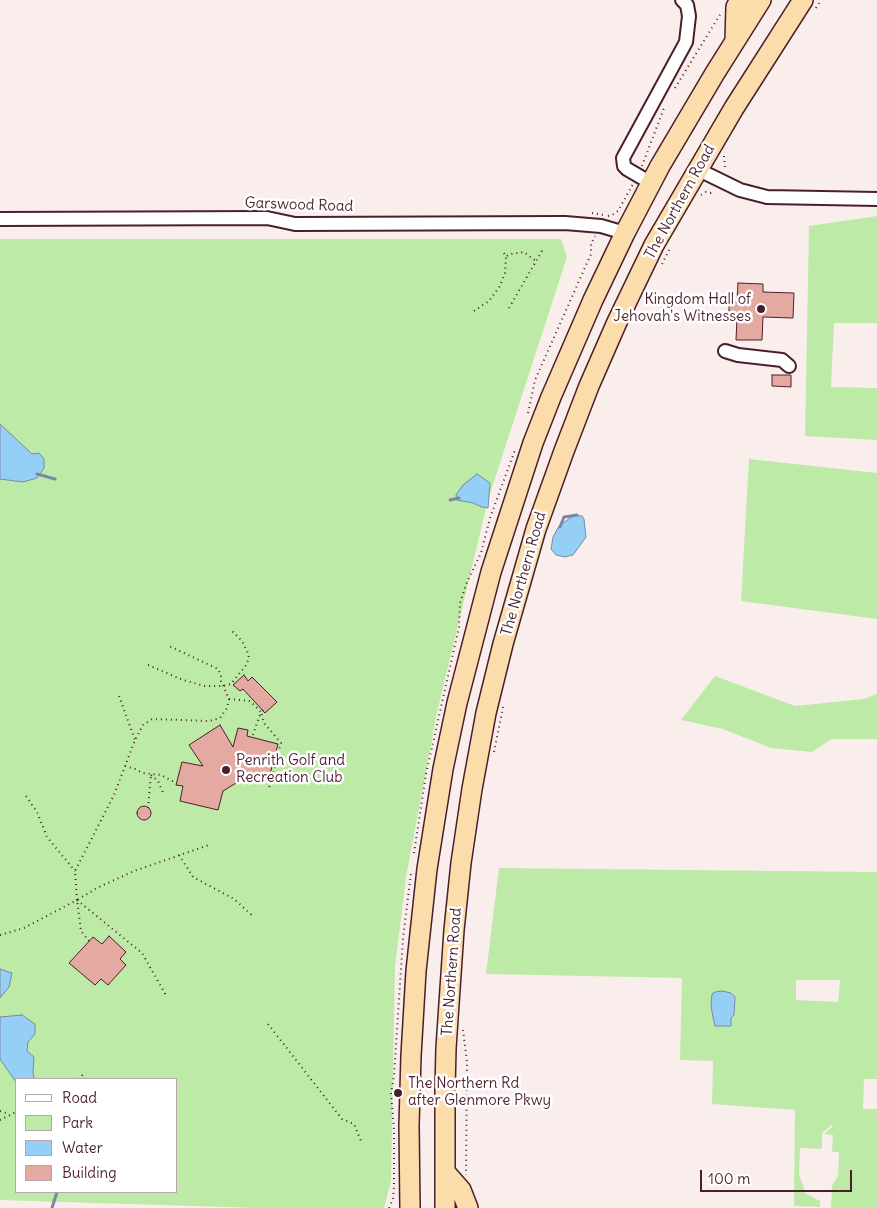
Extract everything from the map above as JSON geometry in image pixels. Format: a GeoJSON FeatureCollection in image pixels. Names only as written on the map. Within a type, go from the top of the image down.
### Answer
{"type":"FeatureCollection","features":[{"type":"Feature","properties":{"kind":"highway"},"geometry":{"type":"LineString","coordinates":[[735,41],[736,7],[740,0]]}},
{"type":"Feature","properties":{"kind":"highway","name":"The Northern Road"},"geometry":{"type":"LineString","coordinates":[[410,1208],[409,1125],[411,1056],[416,971],[427,869],[443,769],[457,703],[491,572],[533,444],[589,308],[651,183],[692,110],[761,0]]}},
{"type":"Feature","properties":{"kind":"highway","name":"The Northern Road"},"geometry":{"type":"LineString","coordinates":[[445,1208],[445,1072],[455,921],[472,789],[486,713],[503,644],[536,530],[589,386],[654,245],[734,108],[807,7]]}},
{"type":"Feature","properties":{"kind":"highway"},"geometry":{"type":"LineString","coordinates":[[446,1173],[461,1190],[468,1208]]}},
{"type":"Feature","properties":{"kind":"street"},"geometry":{"type":"LineString","coordinates":[[651,183],[627,170],[624,166],[624,158],[684,46],[689,23],[688,9],[685,1]]}},
{"type":"Feature","properties":{"kind":"street"},"geometry":{"type":"LineString","coordinates":[[697,169],[740,190],[767,197],[877,199]]}},
{"type":"Feature","properties":{"kind":"street","name":"Garswood Road"},"geometry":{"type":"LineString","coordinates":[[0,219],[267,218],[295,224],[566,224],[601,226],[625,233]]}},
{"type":"Feature","properties":{"kind":"street"},"geometry":{"type":"LineString","coordinates":[[726,351],[738,356],[782,360],[789,366]]}},
{"type":"Feature","properties":{"kind":"path"},"geometry":{"type":"LineString","coordinates":[[807,7],[821,0]]}},
{"type":"Feature","properties":{"kind":"path"},"geometry":{"type":"LineString","coordinates":[[725,152],[723,158],[726,168]]}},
{"type":"Feature","properties":{"kind":"path"},"geometry":{"type":"LineString","coordinates":[[698,198],[703,193],[711,193]]}},
{"type":"Feature","properties":{"kind":"path"},"geometry":{"type":"LineString","coordinates":[[661,267],[673,243]]}},
{"type":"Feature","properties":{"kind":"path"},"geometry":{"type":"LineString","coordinates":[[509,308],[543,249]]}},
{"type":"Feature","properties":{"kind":"path"},"geometry":{"type":"LineString","coordinates":[[474,311],[488,301],[500,286],[505,274],[506,257],[503,251]]}},
{"type":"Feature","properties":{"kind":"path"},"geometry":{"type":"LineString","coordinates":[[506,257],[510,254],[524,252],[536,261]]}},
{"type":"Feature","properties":{"kind":"path"},"geometry":{"type":"LineString","coordinates":[[148,665],[183,680],[205,686],[231,684],[247,664],[249,655],[242,641],[230,629]]}},
{"type":"Feature","properties":{"kind":"path"},"geometry":{"type":"LineString","coordinates":[[88,941],[81,931],[75,870],[114,795],[143,725],[152,719],[209,721],[220,718],[227,708],[229,699],[221,681],[218,668],[169,646]]}},
{"type":"Feature","properties":{"kind":"path"},"geometry":{"type":"LineString","coordinates":[[119,696],[136,740]]}},
{"type":"Feature","properties":{"kind":"path"},"geometry":{"type":"LineString","coordinates":[[494,754],[506,698]]}},
{"type":"Feature","properties":{"kind":"path"},"geometry":{"type":"LineString","coordinates":[[229,699],[250,701],[262,711],[264,723],[281,743],[269,788]]}},
{"type":"Feature","properties":{"kind":"path"},"geometry":{"type":"LineString","coordinates":[[252,738],[262,711]]}},
{"type":"Feature","properties":{"kind":"path"},"geometry":{"type":"LineString","coordinates":[[125,766],[151,775],[161,775],[176,783]]}},
{"type":"Feature","properties":{"kind":"path"},"geometry":{"type":"LineString","coordinates":[[151,775],[158,781],[164,795]]}},
{"type":"Feature","properties":{"kind":"path"},"geometry":{"type":"LineString","coordinates":[[148,808],[151,775]]}},
{"type":"Feature","properties":{"kind":"path"},"geometry":{"type":"LineString","coordinates":[[26,796],[37,812],[47,837],[75,870]]}},
{"type":"Feature","properties":{"kind":"path"},"geometry":{"type":"LineString","coordinates":[[0,935],[24,928],[134,870],[209,845]]}},
{"type":"Feature","properties":{"kind":"path"},"geometry":{"type":"LineString","coordinates":[[178,855],[193,877],[234,898],[254,917]]}},
{"type":"Feature","properties":{"kind":"path"},"geometry":{"type":"LineString","coordinates":[[77,900],[142,953],[167,997]]}},
{"type":"Feature","properties":{"kind":"path"},"geometry":{"type":"LineString","coordinates":[[268,1024],[342,1118],[354,1124],[361,1141]]}},
{"type":"Feature","properties":{"kind":"path"},"geometry":{"type":"LineString","coordinates":[[463,1029],[467,1062],[467,1180]]}},
{"type":"Feature","properties":{"kind":"path"},"geometry":{"type":"LineString","coordinates":[[79,1078],[86,1073]]}},
{"type":"Feature","properties":{"kind":"path"},"geometry":{"type":"LineString","coordinates":[[0,1112],[9,1114]]}},
{"type":"Feature","properties":{"kind":"path"},"geometry":{"type":"LineString","coordinates":[[0,1120],[15,1112]]}},
{"type":"Feature","properties":{"kind":"green space"},"geometry":{"type":"Polygon","coordinates":[[[877,216],[877,323],[834,323],[831,387],[877,388],[877,440],[805,436],[809,226],[877,216]]]}},
{"type":"Feature","properties":{"kind":"green space"},"geometry":{"type":"Polygon","coordinates":[[[0,239],[561,239],[567,257],[488,500],[437,713],[406,877],[395,967],[391,1181],[384,1208],[257,1208],[0,1200],[0,239]]]}},
{"type":"Feature","properties":{"kind":"green space"},"geometry":{"type":"Polygon","coordinates":[[[749,459],[877,473],[877,619],[741,601],[749,459]]]}},
{"type":"Feature","properties":{"kind":"green space"},"geometry":{"type":"Polygon","coordinates":[[[715,676],[795,706],[864,699],[877,694],[877,739],[832,739],[812,752],[771,748],[723,729],[681,720],[715,676]]]}},
{"type":"Feature","properties":{"kind":"green space"},"geometry":{"type":"Polygon","coordinates":[[[499,868],[877,872],[877,1079],[864,1079],[863,1109],[877,1109],[877,1208],[831,1208],[832,1186],[838,1176],[839,1152],[832,1152],[833,1135],[824,1134],[832,1125],[822,1133],[822,1149],[800,1148],[799,1175],[805,1193],[820,1201],[820,1207],[794,1206],[795,1110],[712,1104],[713,1061],[680,1060],[682,978],[486,974],[499,868]],[[796,980],[796,1000],[838,1002],[840,980],[796,980]]]}},
{"type":"Feature","properties":{"kind":"water"},"geometry":{"type":"Polygon","coordinates":[[[0,424],[32,454],[39,453],[44,459],[44,468],[37,478],[23,482],[0,479],[0,424]]]}},
{"type":"Feature","properties":{"kind":"water"},"geometry":{"type":"Polygon","coordinates":[[[477,474],[490,483],[488,508],[457,500],[456,495],[463,485],[477,474]]]}},
{"type":"Feature","properties":{"kind":"water"},"geometry":{"type":"Polygon","coordinates":[[[574,515],[582,516],[584,519],[586,537],[573,555],[565,557],[556,555],[551,549],[553,537],[559,526],[574,515]]]}},
{"type":"Feature","properties":{"kind":"water"},"geometry":{"type":"Polygon","coordinates":[[[0,969],[12,973],[9,987],[0,998],[0,969]]]}},
{"type":"Feature","properties":{"kind":"water"},"geometry":{"type":"Polygon","coordinates":[[[722,991],[731,993],[735,997],[731,1026],[715,1026],[711,1006],[712,994],[722,991]]]}},
{"type":"Feature","properties":{"kind":"water"},"geometry":{"type":"Polygon","coordinates":[[[22,1015],[35,1024],[35,1034],[28,1042],[27,1051],[34,1057],[34,1078],[15,1078],[15,1081],[0,1059],[0,1017],[22,1015]]]}},
{"type":"Feature","properties":{"kind":"building","name":"Kingdom Hall of Jehovah's Witnesses"},"geometry":{"type":"Polygon","coordinates":[[[738,283],[763,284],[763,292],[794,293],[793,318],[763,317],[762,340],[736,340],[737,317],[729,317],[729,302],[737,302],[738,283]]]}},
{"type":"Feature","properties":{"kind":"building"},"geometry":{"type":"Polygon","coordinates":[[[772,375],[791,375],[791,387],[772,386],[772,375]]]}},
{"type":"Feature","properties":{"kind":"building"},"geometry":{"type":"Polygon","coordinates":[[[244,675],[248,681],[252,677],[277,702],[265,713],[243,689],[240,691],[233,685],[244,675]]]}},
{"type":"Feature","properties":{"kind":"building","name":"Penrith Golf and Recreation Club"},"geometry":{"type":"Polygon","coordinates":[[[220,725],[233,747],[238,728],[248,730],[247,736],[278,744],[268,782],[246,777],[223,791],[218,810],[180,801],[183,786],[176,785],[182,762],[203,766],[189,745],[220,725]]]}},
{"type":"Feature","properties":{"kind":"building"},"geometry":{"type":"Polygon","coordinates":[[[144,806],[149,808],[151,813],[149,818],[144,820],[139,818],[137,813],[139,808],[144,806]]]}},
{"type":"Feature","properties":{"kind":"building"},"geometry":{"type":"Polygon","coordinates":[[[109,936],[126,952],[120,959],[126,965],[108,985],[101,979],[95,985],[69,963],[93,937],[102,944],[109,936]]]}},
{"type":"Feature","properties":{"kind":"waterway"},"geometry":{"type":"LineString","coordinates":[[37,474],[55,479]]}},
{"type":"Feature","properties":{"kind":"waterway"},"geometry":{"type":"LineString","coordinates":[[450,500],[459,498]]}},
{"type":"Feature","properties":{"kind":"waterway"},"geometry":{"type":"LineString","coordinates":[[560,527],[564,517],[577,515]]}},
{"type":"Feature","properties":{"kind":"waterway"},"geometry":{"type":"LineString","coordinates":[[52,1208],[57,1193]]}},
{"type":"Feature","properties":{"kind":"place","name":"Kingdom Hall of Jehovah's Witnesses"},"geometry":{"type":"Point","coordinates":[761,309]}},
{"type":"Feature","properties":{"kind":"place","name":"Penrith Golf and Recreation Club"},"geometry":{"type":"Point","coordinates":[226,770]}},
{"type":"Feature","properties":{"kind":"place","name":"The Northern Rd after Glenmore Pkwy"},"geometry":{"type":"Point","coordinates":[398,1093]}}]}
